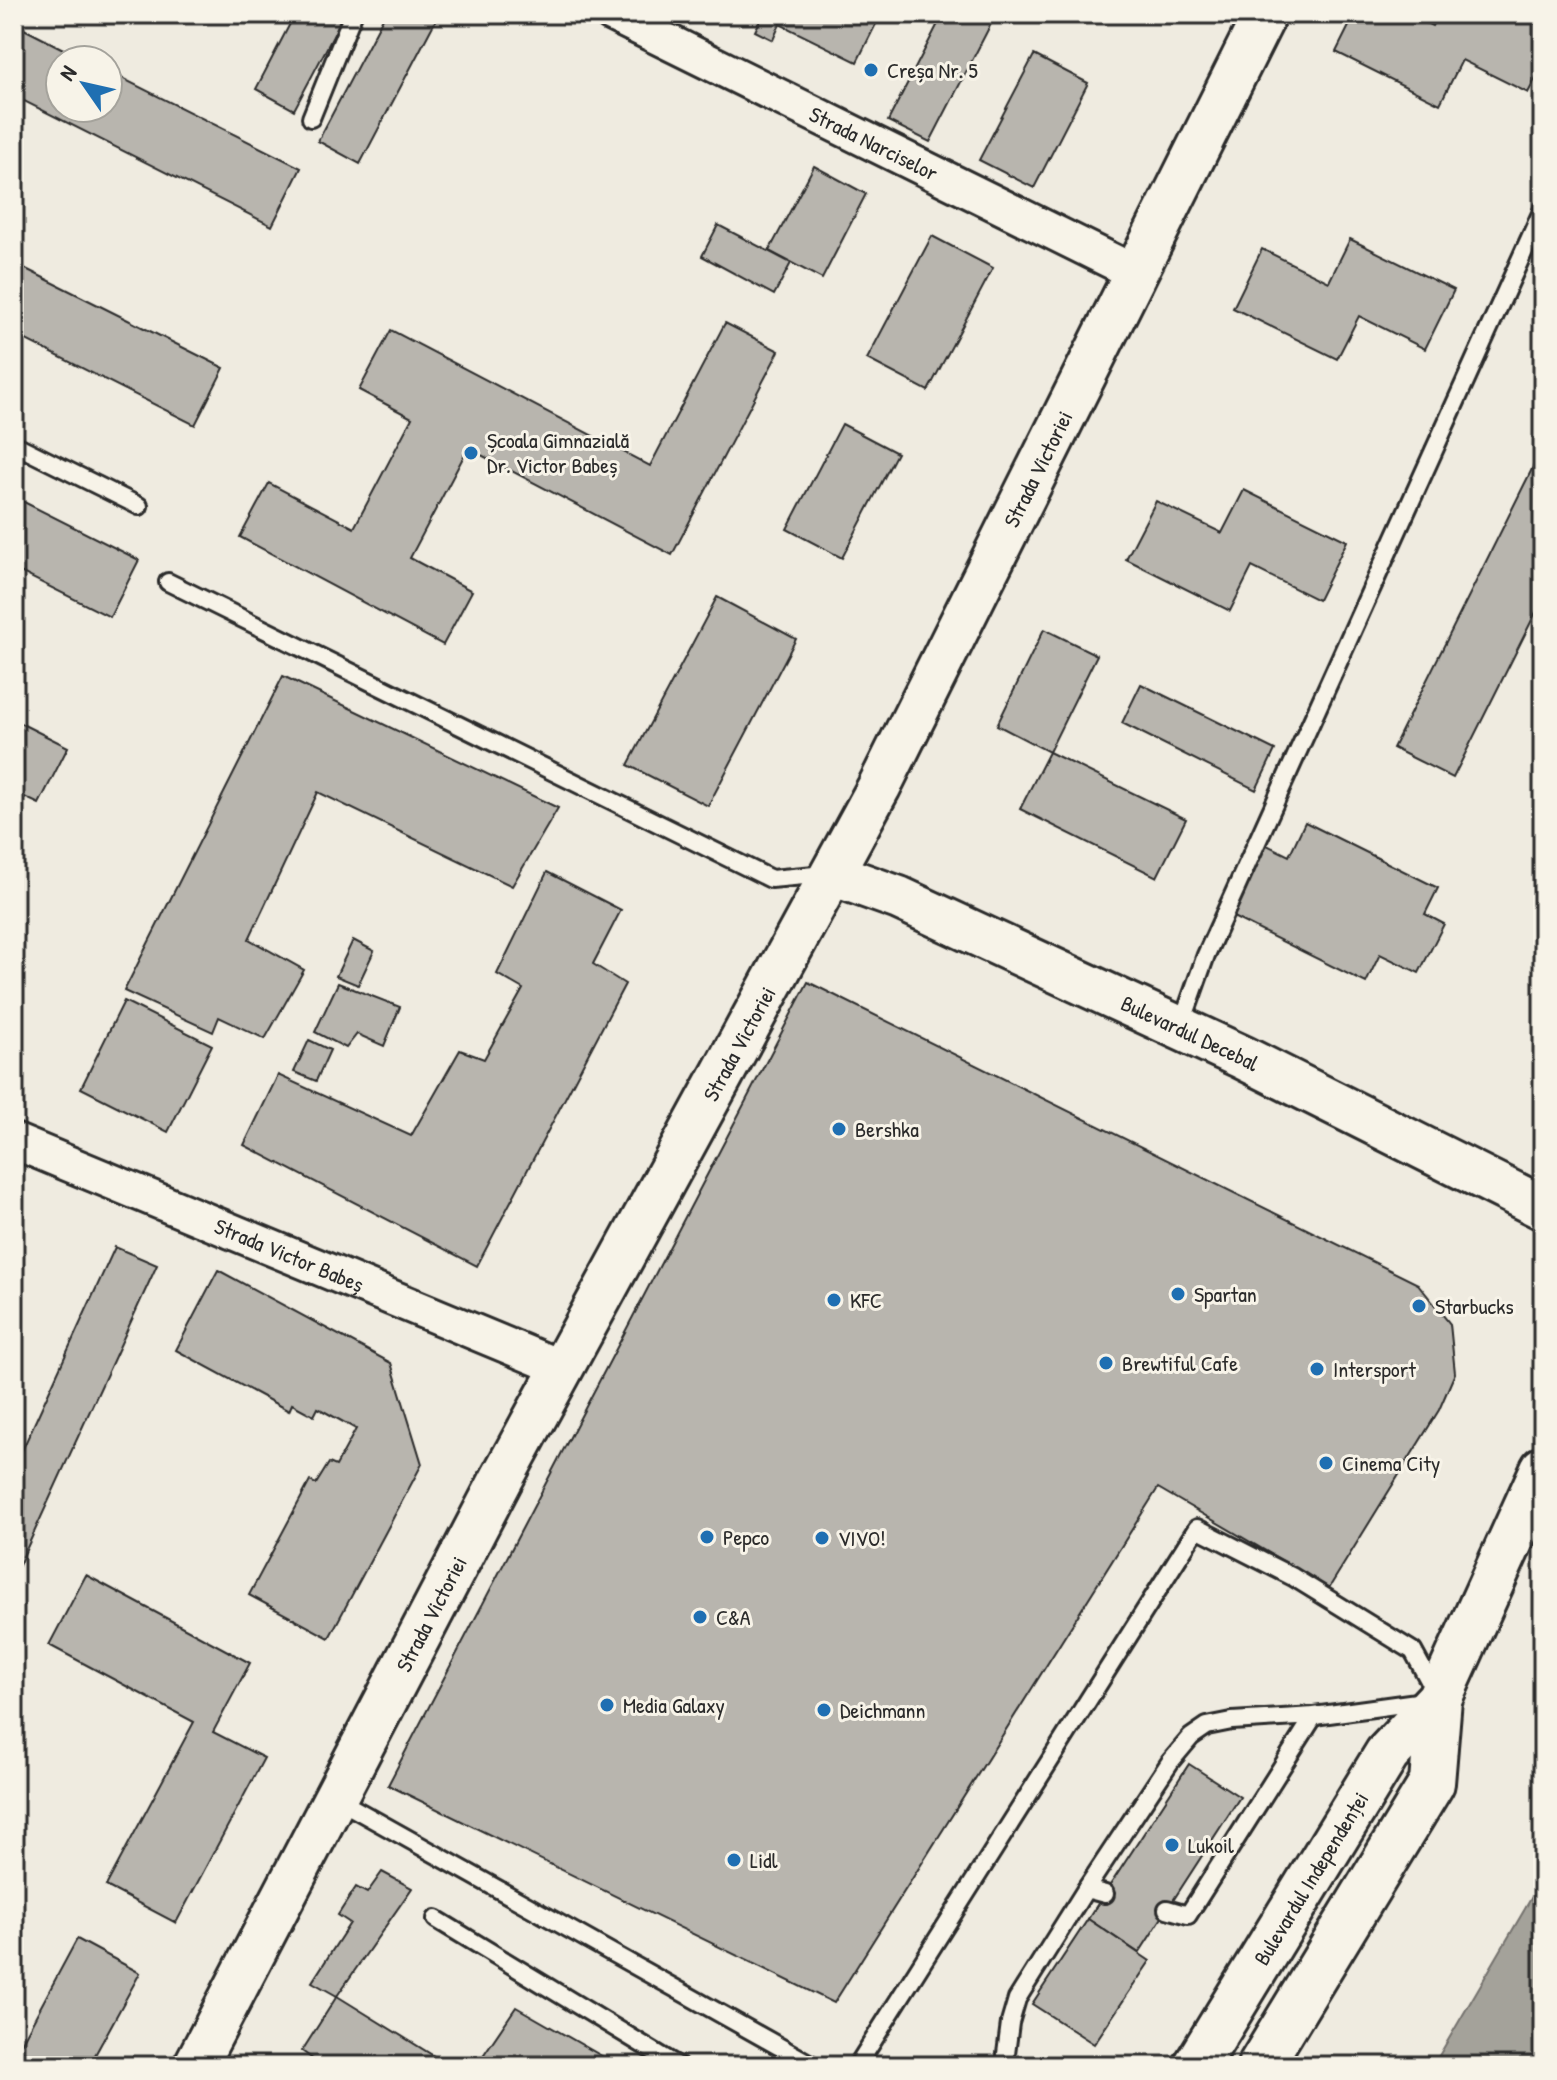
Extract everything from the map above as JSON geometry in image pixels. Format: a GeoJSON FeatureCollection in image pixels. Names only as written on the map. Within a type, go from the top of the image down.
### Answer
{"type":"FeatureCollection","features":[{"type":"Feature","properties":{"kind":"main road","name":"Bulevardul Independenței"},"geometry":{"type":"LineString","coordinates":[[1196,2066],[1387,1754],[1439,1699],[1543,1469]]}},
{"type":"Feature","properties":{"kind":"main road","name":"Bulevardul Independenței"},"geometry":{"type":"LineString","coordinates":[[1260,2066],[1432,1783],[1439,1699]]}},
{"type":"Feature","properties":{"kind":"street","name":"Strada Narciselor"},"geometry":{"type":"LineString","coordinates":[[612,14],[1136,273]]}},
{"type":"Feature","properties":{"kind":"street","name":"Strada Victoriei"},"geometry":{"type":"LineString","coordinates":[[195,2066],[501,1480],[879,787],[1265,14]]}},
{"type":"Feature","properties":{"kind":"street","name":"Bulevardul Decebal"},"geometry":{"type":"LineString","coordinates":[[832,874],[899,898],[1180,1029],[1543,1208]]}},
{"type":"Feature","properties":{"kind":"street","name":"Strada Victor Babeș"},"geometry":{"type":"LineString","coordinates":[[14,1141],[564,1369]]}},
{"type":"Feature","properties":{"kind":"lane"},"geometry":{"type":"LineString","coordinates":[[311,118],[353,14]]}},
{"type":"Feature","properties":{"kind":"lane"},"geometry":{"type":"LineString","coordinates":[[1180,1029],[1206,955],[1543,209]]}},
{"type":"Feature","properties":{"kind":"lane"},"geometry":{"type":"LineString","coordinates":[[14,444],[139,506]]}},
{"type":"Feature","properties":{"kind":"lane"},"geometry":{"type":"LineString","coordinates":[[168,582],[771,879],[832,874]]}},
{"type":"Feature","properties":{"kind":"lane"},"geometry":{"type":"LineString","coordinates":[[857,2066],[1197,1528],[1293,1577],[1413,1651],[1439,1699],[1314,1716],[1232,1721],[1207,1726],[1191,1737],[1170,1762],[1017,1999],[1010,2023],[1006,2054],[1008,2066]]}},
{"type":"Feature","properties":{"kind":"lane"},"geometry":{"type":"LineString","coordinates":[[1167,1909],[1188,1915],[1314,1716]]}},
{"type":"Feature","properties":{"kind":"lane"},"geometry":{"type":"LineString","coordinates":[[333,1798],[814,2066]]}},
{"type":"Feature","properties":{"kind":"lane"},"geometry":{"type":"LineString","coordinates":[[1086,1889],[1105,1894]]}},
{"type":"Feature","properties":{"kind":"lane"},"geometry":{"type":"LineString","coordinates":[[436,1919],[678,2066]]}},
{"type":"Feature","properties":{"kind":"shaded area"},"geometry":{"type":"Polygon","coordinates":[[[1543,1878],[1543,2066],[1433,2066],[1543,1878]]]}},
{"type":"Feature","properties":{"kind":"building"},"geometry":{"type":"Polygon","coordinates":[[[295,14],[327,14],[341,21],[294,110],[256,89],[295,14]]]}},
{"type":"Feature","properties":{"kind":"building"},"geometry":{"type":"Polygon","coordinates":[[[385,14],[439,14],[360,164],[318,141],[385,14]]]}},
{"type":"Feature","properties":{"kind":"building"},"geometry":{"type":"Polygon","coordinates":[[[760,14],[881,14],[857,62],[780,24],[773,40],[755,31],[763,15],[760,14]]]}},
{"type":"Feature","properties":{"kind":"building"},"geometry":{"type":"Polygon","coordinates":[[[943,14],[986,14],[994,18],[930,142],[888,121],[943,14]]]}},
{"type":"Feature","properties":{"kind":"building"},"geometry":{"type":"Polygon","coordinates":[[[1355,14],[1407,14],[1432,26],[1438,14],[1516,14],[1543,27],[1543,64],[1528,93],[1462,60],[1440,104],[1336,52],[1355,14]]]}},
{"type":"Feature","properties":{"kind":"building"},"geometry":{"type":"Polygon","coordinates":[[[14,24],[53,44],[44,44],[44,111],[14,96],[14,24]]]}},
{"type":"Feature","properties":{"kind":"building"},"geometry":{"type":"Polygon","coordinates":[[[1034,55],[1088,83],[1034,188],[979,160],[1034,55]]]}},
{"type":"Feature","properties":{"kind":"building"},"geometry":{"type":"Polygon","coordinates":[[[124,79],[301,168],[272,226],[70,124],[124,124],[124,79]]]}},
{"type":"Feature","properties":{"kind":"building"},"geometry":{"type":"Polygon","coordinates":[[[814,166],[866,194],[822,279],[769,251],[814,166]]]}},
{"type":"Feature","properties":{"kind":"building"},"geometry":{"type":"Polygon","coordinates":[[[718,225],[791,263],[774,295],[702,256],[718,225]]]}},
{"type":"Feature","properties":{"kind":"building"},"geometry":{"type":"Polygon","coordinates":[[[932,236],[993,268],[928,391],[867,359],[932,236]]]}},
{"type":"Feature","properties":{"kind":"building"},"geometry":{"type":"Polygon","coordinates":[[[1350,239],[1454,290],[1425,349],[1359,316],[1337,359],[1233,308],[1262,249],[1329,282],[1350,239]]]}},
{"type":"Feature","properties":{"kind":"building"},"geometry":{"type":"Polygon","coordinates":[[[14,263],[224,368],[195,425],[14,334],[14,263]]]}},
{"type":"Feature","properties":{"kind":"building"},"geometry":{"type":"Polygon","coordinates":[[[725,323],[779,351],[672,555],[468,448],[410,558],[472,591],[443,645],[240,537],[269,483],[354,528],[412,418],[359,390],[391,330],[650,466],[725,323]]]}},
{"type":"Feature","properties":{"kind":"building"},"geometry":{"type":"Polygon","coordinates":[[[842,424],[897,453],[842,558],[787,529],[842,424]]]}},
{"type":"Feature","properties":{"kind":"building"},"geometry":{"type":"Polygon","coordinates":[[[1543,447],[1543,598],[1453,778],[1393,748],[1543,447]]]}},
{"type":"Feature","properties":{"kind":"building"},"geometry":{"type":"Polygon","coordinates":[[[1244,490],[1347,541],[1318,600],[1252,567],[1230,611],[1126,559],[1156,501],[1222,533],[1244,490]]]}},
{"type":"Feature","properties":{"kind":"building"},"geometry":{"type":"Polygon","coordinates":[[[14,497],[139,560],[110,617],[14,569],[14,497]]]}},
{"type":"Feature","properties":{"kind":"building"},"geometry":{"type":"Polygon","coordinates":[[[717,597],[796,639],[708,806],[628,765],[717,597]]]}},
{"type":"Feature","properties":{"kind":"building"},"geometry":{"type":"Polygon","coordinates":[[[1044,629],[1097,655],[1049,752],[997,725],[1044,629]]]}},
{"type":"Feature","properties":{"kind":"building"},"geometry":{"type":"Polygon","coordinates":[[[283,676],[558,808],[512,886],[318,792],[249,939],[304,970],[265,1039],[219,1017],[213,1032],[124,991],[283,676]]]}},
{"type":"Feature","properties":{"kind":"building"},"geometry":{"type":"Polygon","coordinates":[[[1141,684],[1275,750],[1256,790],[1122,723],[1141,684]]]}},
{"type":"Feature","properties":{"kind":"building"},"geometry":{"type":"Polygon","coordinates":[[[14,720],[68,747],[39,804],[14,792],[14,720]]]}},
{"type":"Feature","properties":{"kind":"building"},"geometry":{"type":"Polygon","coordinates":[[[1049,752],[1186,819],[1157,877],[1020,809],[1049,752]]]}},
{"type":"Feature","properties":{"kind":"building"},"geometry":{"type":"Polygon","coordinates":[[[1305,822],[1438,888],[1425,914],[1444,924],[1419,973],[1380,954],[1366,983],[1227,914],[1263,843],[1289,856],[1305,822]]]}},
{"type":"Feature","properties":{"kind":"building"},"geometry":{"type":"Polygon","coordinates":[[[547,872],[621,910],[593,964],[625,984],[477,1266],[244,1145],[278,1075],[411,1136],[460,1050],[484,1059],[523,989],[497,974],[547,872]]]}},
{"type":"Feature","properties":{"kind":"building"},"geometry":{"type":"Polygon","coordinates":[[[353,940],[374,951],[358,985],[336,976],[353,940]]]}},
{"type":"Feature","properties":{"kind":"building","name":"VIVO!"},"geometry":{"type":"Polygon","coordinates":[[[808,982],[1418,1284],[1450,1324],[1455,1373],[1439,1410],[1329,1588],[1158,1488],[834,2003],[388,1785],[808,982]]]}},
{"type":"Feature","properties":{"kind":"building"},"geometry":{"type":"Polygon","coordinates":[[[338,983],[400,1007],[384,1046],[357,1034],[346,1048],[315,1032],[338,983]]]}},
{"type":"Feature","properties":{"kind":"building"},"geometry":{"type":"Polygon","coordinates":[[[124,1001],[212,1045],[168,1132],[81,1088],[124,1001]]]}},
{"type":"Feature","properties":{"kind":"building"},"geometry":{"type":"Polygon","coordinates":[[[309,1040],[330,1050],[316,1081],[294,1072],[309,1040]]]}},
{"type":"Feature","properties":{"kind":"building"},"geometry":{"type":"Polygon","coordinates":[[[115,1247],[157,1265],[14,1576],[14,1468],[115,1247]]]}},
{"type":"Feature","properties":{"kind":"building"},"geometry":{"type":"Polygon","coordinates":[[[218,1270],[391,1363],[422,1464],[329,1638],[249,1595],[310,1481],[316,1484],[329,1463],[336,1466],[356,1429],[318,1408],[314,1416],[292,1404],[289,1411],[176,1350],[218,1270]]]}},
{"type":"Feature","properties":{"kind":"building"},"geometry":{"type":"Polygon","coordinates":[[[86,1575],[250,1663],[213,1732],[264,1758],[176,1923],[106,1886],[194,1722],[49,1645],[86,1575]]]}},
{"type":"Feature","properties":{"kind":"building","name":"Lukoil"},"geometry":{"type":"Polygon","coordinates":[[[1189,1764],[1240,1797],[1139,1953],[1088,1919],[1189,1764]]]}},
{"type":"Feature","properties":{"kind":"building"},"geometry":{"type":"Polygon","coordinates":[[[382,1872],[412,1888],[337,1996],[312,1982],[350,1923],[338,1915],[356,1887],[367,1893],[382,1872]]]}},
{"type":"Feature","properties":{"kind":"building"},"geometry":{"type":"Polygon","coordinates":[[[1088,1919],[1150,1961],[1094,2044],[1032,2004],[1088,1919]]]}},
{"type":"Feature","properties":{"kind":"building"},"geometry":{"type":"Polygon","coordinates":[[[77,1939],[140,1973],[89,2066],[50,2066],[18,2049],[77,1939]]]}},
{"type":"Feature","properties":{"kind":"building"},"geometry":{"type":"Polygon","coordinates":[[[337,1996],[450,2066],[322,2066],[302,2051],[337,1996]]]}},
{"type":"Feature","properties":{"kind":"building"},"geometry":{"type":"Polygon","coordinates":[[[516,2007],[619,2066],[476,2066],[516,2007]]]}},
{"type":"Feature","properties":{"kind":"place","name":"Creșa Nr. 5"},"geometry":{"type":"Point","coordinates":[871,70]}},
{"type":"Feature","properties":{"kind":"place","name":"Școala Gimnazială Dr. Victor Babeș"},"geometry":{"type":"Point","coordinates":[471,453]}},
{"type":"Feature","properties":{"kind":"place","name":"Bershka"},"geometry":{"type":"Point","coordinates":[839,1129]}},
{"type":"Feature","properties":{"kind":"place","name":"Spartan"},"geometry":{"type":"Point","coordinates":[1178,1294]}},
{"type":"Feature","properties":{"kind":"place","name":"KFC"},"geometry":{"type":"Point","coordinates":[834,1300]}},
{"type":"Feature","properties":{"kind":"place","name":"Starbucks"},"geometry":{"type":"Point","coordinates":[1419,1306]}},
{"type":"Feature","properties":{"kind":"place","name":"Brewtiful Cafe"},"geometry":{"type":"Point","coordinates":[1106,1363]}},
{"type":"Feature","properties":{"kind":"place","name":"Intersport"},"geometry":{"type":"Point","coordinates":[1317,1369]}},
{"type":"Feature","properties":{"kind":"place","name":"Cinema City"},"geometry":{"type":"Point","coordinates":[1326,1463]}},
{"type":"Feature","properties":{"kind":"place","name":"Pepco"},"geometry":{"type":"Point","coordinates":[707,1537]}},
{"type":"Feature","properties":{"kind":"place","name":"VIVO!"},"geometry":{"type":"Point","coordinates":[822,1538]}},
{"type":"Feature","properties":{"kind":"place","name":"C&A"},"geometry":{"type":"Point","coordinates":[700,1617]}},
{"type":"Feature","properties":{"kind":"place","name":"Media Galaxy"},"geometry":{"type":"Point","coordinates":[607,1705]}},
{"type":"Feature","properties":{"kind":"place","name":"Deichmann"},"geometry":{"type":"Point","coordinates":[824,1710]}},
{"type":"Feature","properties":{"kind":"place","name":"Lukoil"},"geometry":{"type":"Point","coordinates":[1172,1845]}},
{"type":"Feature","properties":{"kind":"place","name":"Lidl"},"geometry":{"type":"Point","coordinates":[734,1860]}}]}
